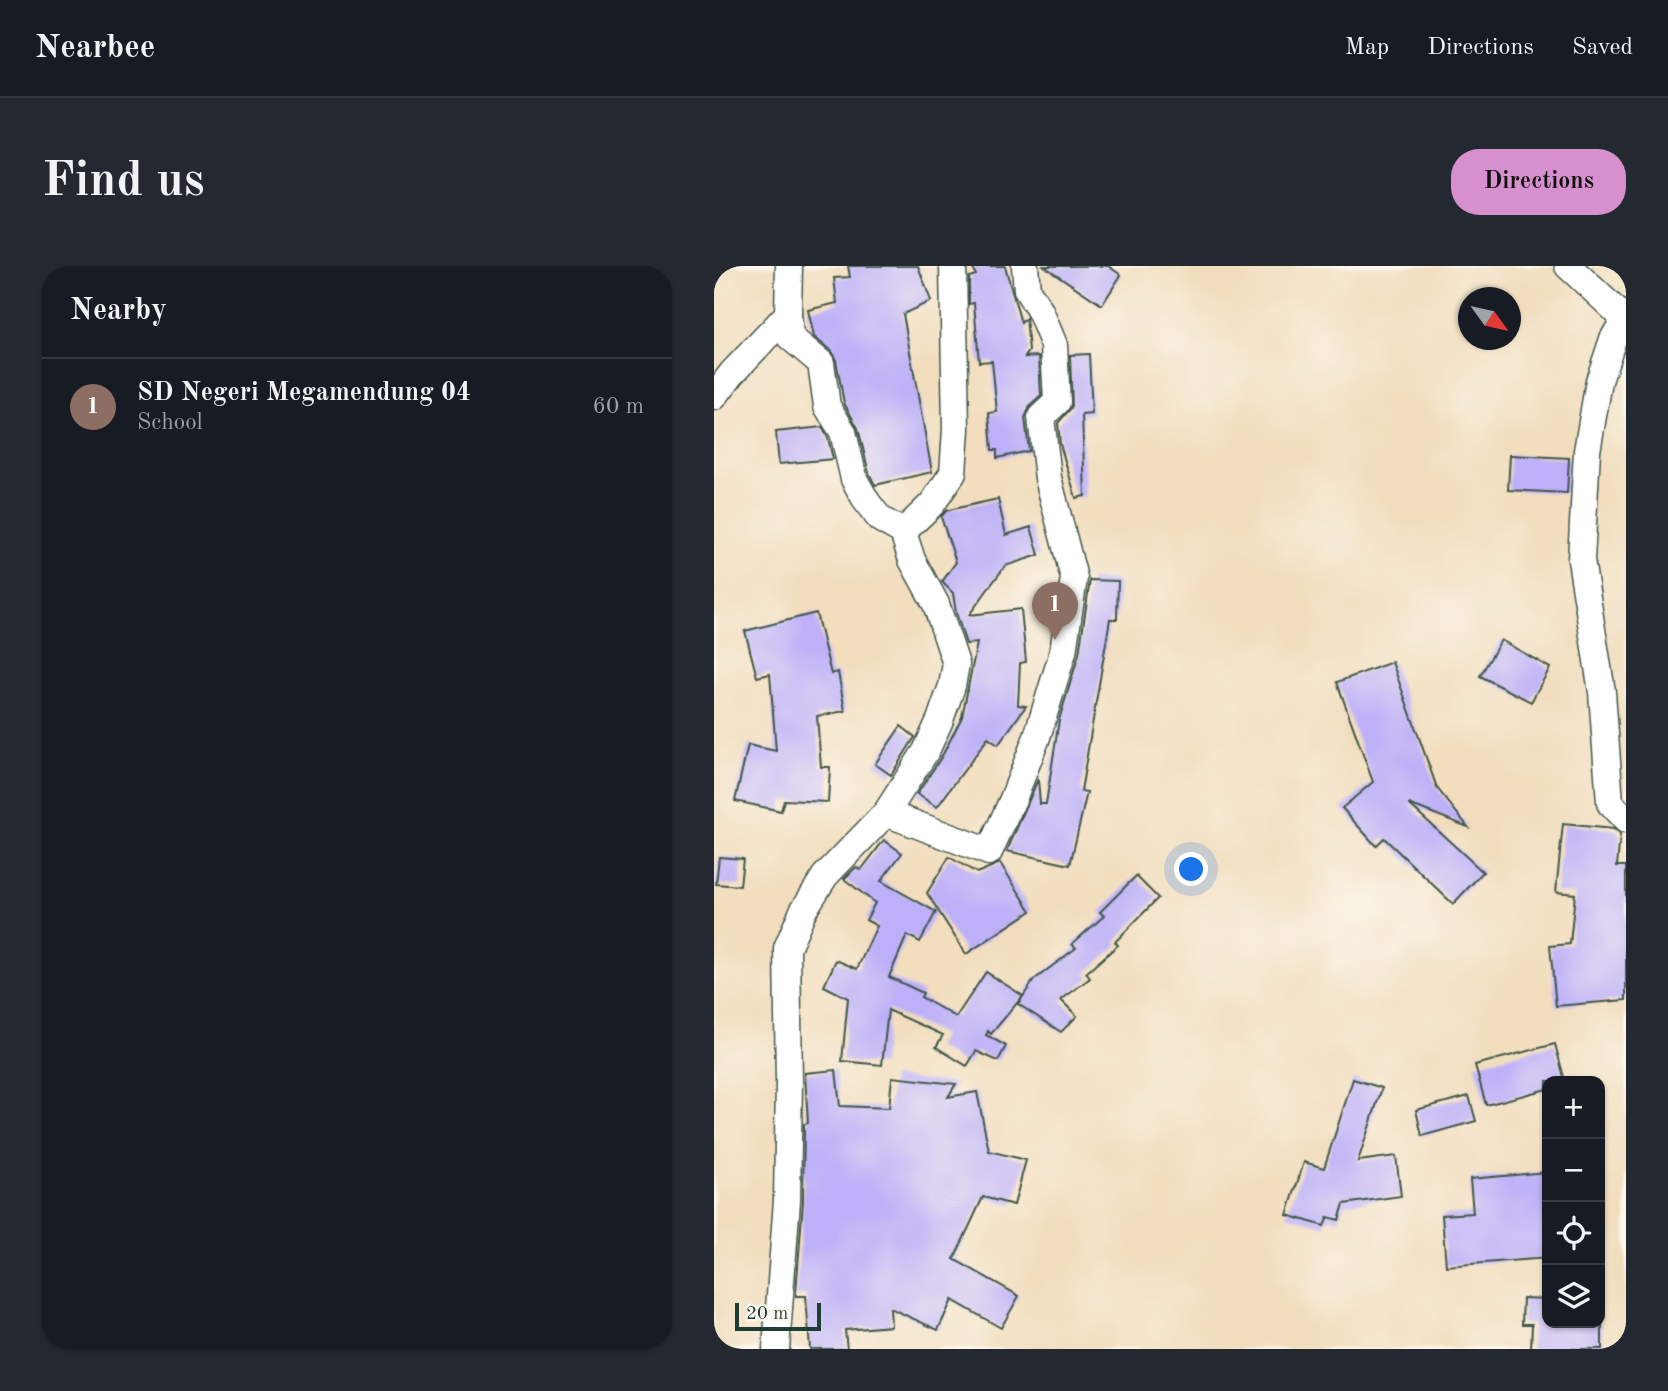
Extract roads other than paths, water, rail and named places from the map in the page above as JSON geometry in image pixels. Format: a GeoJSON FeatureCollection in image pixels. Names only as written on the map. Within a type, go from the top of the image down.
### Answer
{"type":"FeatureCollection","features":[{"type":"Feature","properties":{"kind":"street"},"geometry":{"type":"LineString","coordinates":[[776,1349],[787,1187],[787,948],[803,911],[825,876],[886,813],[926,751],[952,687],[956,664],[936,604],[912,560],[904,532],[880,519],[854,479],[843,432],[827,406],[821,363],[790,337],[789,266]]}},
{"type":"Feature","properties":{"kind":"street"},"geometry":{"type":"LineString","coordinates":[[904,532],[932,505],[953,473],[956,429],[953,266]]}},
{"type":"Feature","properties":{"kind":"street"},"geometry":{"type":"LineString","coordinates":[[886,813],[989,852],[1037,737],[1063,652],[1074,578],[1048,478],[1041,417],[1057,402],[1054,345],[1040,311],[1027,290],[1025,266]]}},
{"type":"Feature","properties":{"kind":"street"},"geometry":{"type":"LineString","coordinates":[[1568,266],[1625,319],[1613,339],[1599,380],[1587,452],[1581,560],[1602,692],[1609,795],[1611,803],[1626,820]]}},
{"type":"Feature","properties":{"kind":"street"},"geometry":{"type":"LineString","coordinates":[[714,397],[732,373],[789,314]]}},
{"type":"Feature","properties":{"kind":"place","name":"SD Negeri Megamendung 04"},"geometry":{"type":"Point","coordinates":[1055,640]}}]}
